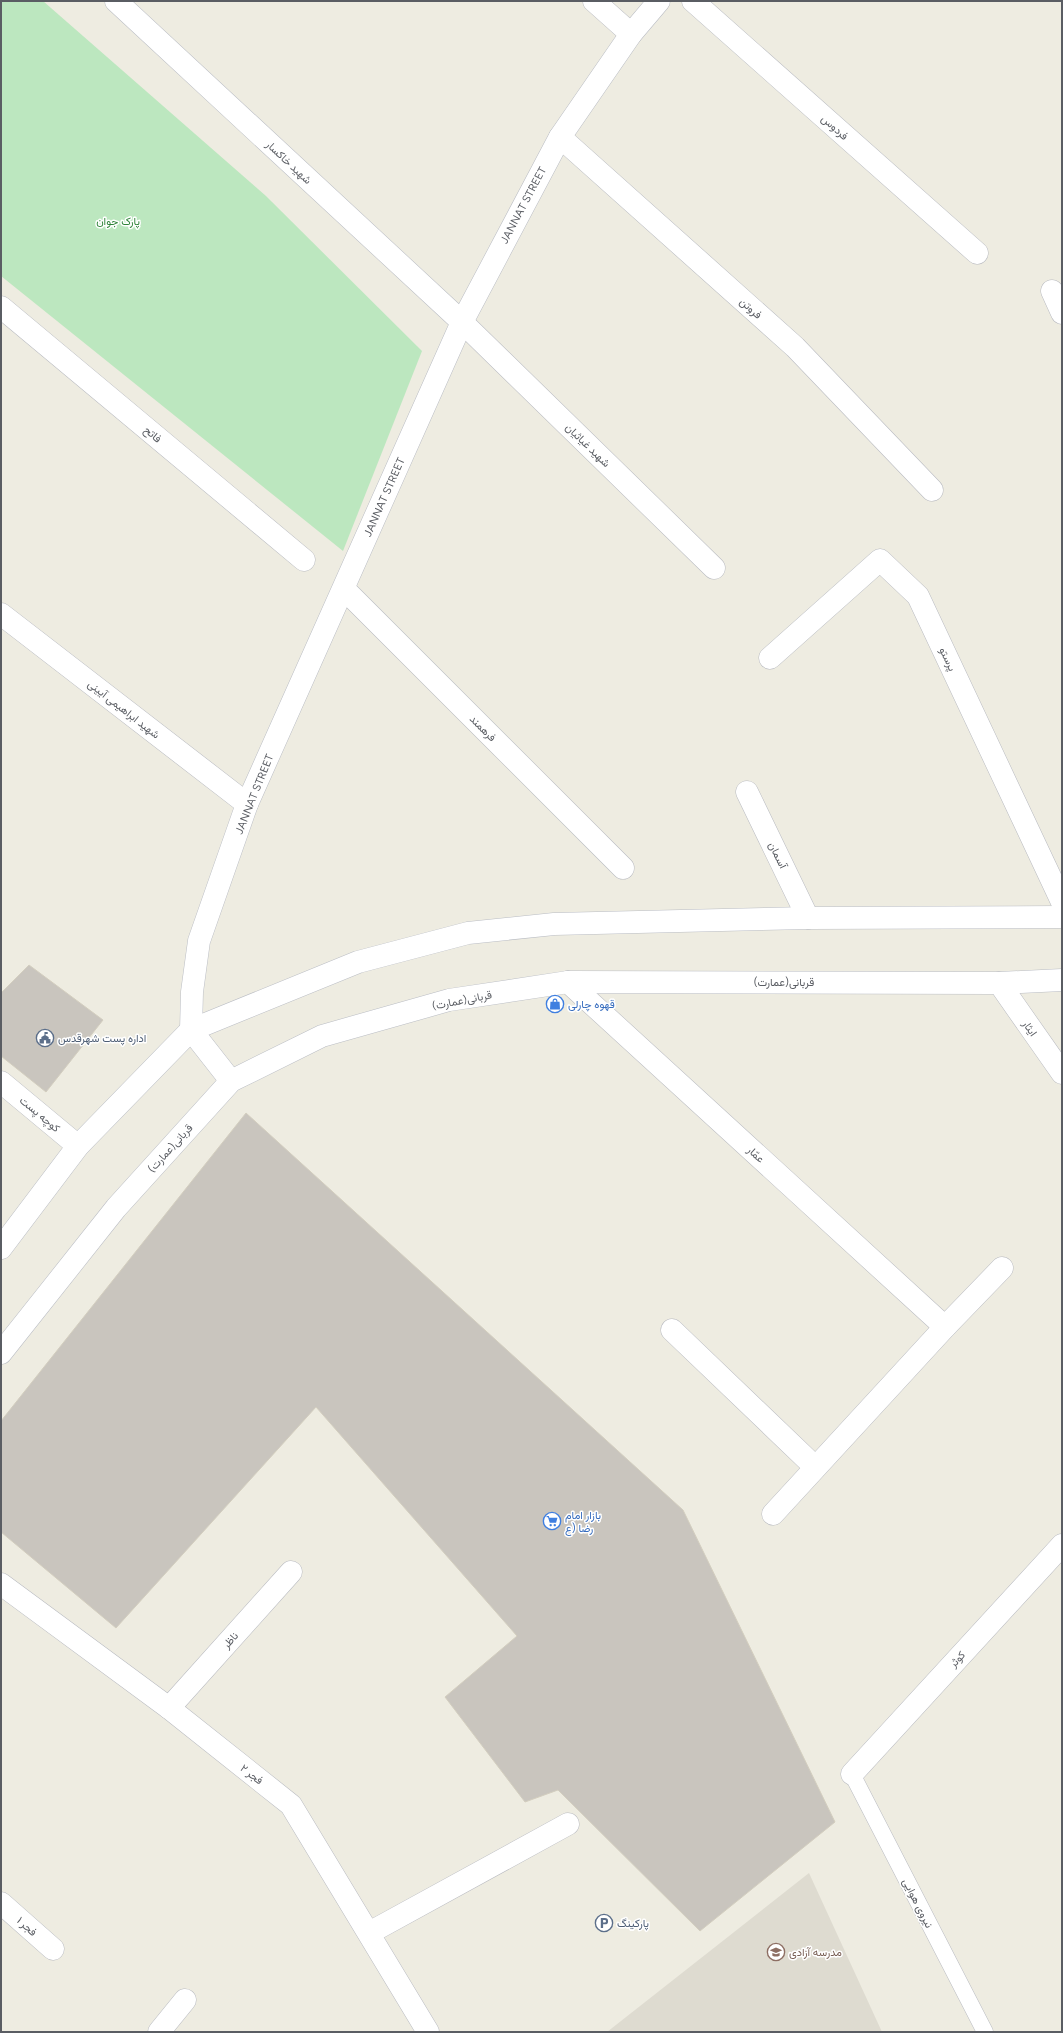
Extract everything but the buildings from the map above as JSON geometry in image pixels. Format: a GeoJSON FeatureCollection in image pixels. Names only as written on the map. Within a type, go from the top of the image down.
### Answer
{"type":"FeatureCollection","features":[{"type":"Feature","properties":{"kind":"street","name":"شهید خاکسار"},"geometry":{"type":"LineString","coordinates":[[116,1],[462,322]]}},
{"type":"Feature","properties":{"kind":"street"},"geometry":{"type":"LineString","coordinates":[[594,1],[631,34]]}},
{"type":"Feature","properties":{"kind":"street","name":"JANNAT STREET"},"geometry":{"type":"LineString","coordinates":[[191,1030],[192,992],[199,941],[248,804],[462,322],[560,137],[631,34],[659,1]]}},
{"type":"Feature","properties":{"kind":"street","name":"فردوس"},"geometry":{"type":"LineString","coordinates":[[693,1],[977,253]]}},
{"type":"Feature","properties":{"kind":"street","name":"فروتن"},"geometry":{"type":"LineString","coordinates":[[560,137],[795,347],[932,490]]}},
{"type":"Feature","properties":{"kind":"street"},"geometry":{"type":"LineString","coordinates":[[1052,291],[1062,312]]}},
{"type":"Feature","properties":{"kind":"street","name":"فاتح"},"geometry":{"type":"LineString","coordinates":[[1,307],[304,560]]}},
{"type":"Feature","properties":{"kind":"street","name":"شهید غیاثیان"},"geometry":{"type":"LineString","coordinates":[[462,322],[714,568]]}},
{"type":"Feature","properties":{"kind":"street","name":"پرستو"},"geometry":{"type":"LineString","coordinates":[[770,658],[880,560],[918,596],[1062,902]]}},
{"type":"Feature","properties":{"kind":"street","name":"فرهمند"},"geometry":{"type":"LineString","coordinates":[[344,588],[623,868]]}},
{"type":"Feature","properties":{"kind":"street","name":"شهید ابراهیمی آیینی"},"geometry":{"type":"LineString","coordinates":[[1,614],[248,804]]}},
{"type":"Feature","properties":{"kind":"street","name":"آسمان"},"geometry":{"type":"LineString","coordinates":[[747,792],[808,918]]}},
{"type":"Feature","properties":{"kind":"street"},"geometry":{"type":"LineString","coordinates":[[1,1248],[78,1146],[191,1030],[358,962],[468,933],[554,924],[808,918],[1062,917]]}},
{"type":"Feature","properties":{"kind":"street","name":"(عمارت)قربانی"},"geometry":{"type":"LineString","coordinates":[[1,1353],[116,1208],[231,1081],[322,1036],[449,1000],[568,982],[999,983],[1062,980]]}},
{"type":"Feature","properties":{"kind":"street","name":"عمّار"},"geometry":{"type":"LineString","coordinates":[[568,982],[944,1327]]}},
{"type":"Feature","properties":{"kind":"street","name":"ایثار"},"geometry":{"type":"LineString","coordinates":[[999,983],[1062,1073]]}},
{"type":"Feature","properties":{"kind":"street"},"geometry":{"type":"LineString","coordinates":[[191,1030],[231,1081]]}},
{"type":"Feature","properties":{"kind":"street","name":"کوچه پست"},"geometry":{"type":"LineString","coordinates":[[1,1082],[78,1146]]}},
{"type":"Feature","properties":{"kind":"street"},"geometry":{"type":"LineString","coordinates":[[773,1514],[944,1327],[1002,1268]]}},
{"type":"Feature","properties":{"kind":"street"},"geometry":{"type":"LineString","coordinates":[[672,1330],[815,1467]]}},
{"type":"Feature","properties":{"kind":"street","name":"کوثر"},"geometry":{"type":"LineString","coordinates":[[852,1774],[1062,1545]]}},
{"type":"Feature","properties":{"kind":"street","name":"ناظر"},"geometry":{"type":"LineString","coordinates":[[169,1708],[291,1572]]}},
{"type":"Feature","properties":{"kind":"street","name":"فجر ۲"},"geometry":{"type":"LineString","coordinates":[[1,1584],[169,1708],[291,1805],[428,2032]]}},
{"type":"Feature","properties":{"kind":"street"},"geometry":{"type":"LineString","coordinates":[[369,1933],[568,1824]]}},
{"type":"Feature","properties":{"kind":"street","name":"فجر ۱"},"geometry":{"type":"LineString","coordinates":[[1,1903],[53,1949]]}},
{"type":"Feature","properties":{"kind":"street"},"geometry":{"type":"LineString","coordinates":[[159,2032],[185,2000]]}},
{"type":"Feature","properties":{"kind":"lane","name":"نیروی هوایی"},"geometry":{"type":"LineString","coordinates":[[852,1774],[984,2032]]}},
{"type":"Feature","properties":{"kind":"shaded area","name":"مدرسه آزادی"},"geometry":{"type":"Polygon","coordinates":[[[809,1873],[882,2032],[607,2032],[809,1873]]]}},
{"type":"Feature","properties":{"kind":"green space","name":"پارک جوان"},"geometry":{"type":"Polygon","coordinates":[[[1,1],[43,1],[266,196],[422,351],[343,551],[1,276],[1,1]]]}},
{"type":"Feature","properties":{"kind":"place","name":"قهوه چارلی"},"geometry":{"type":"Point","coordinates":[555,1004]}},
{"type":"Feature","properties":{"kind":"place","name":"اداره پست شهرقدس"},"geometry":{"type":"Point","coordinates":[45,1038]}},
{"type":"Feature","properties":{"kind":"place","name":"بازار امام رضا (ع"},"geometry":{"type":"Point","coordinates":[552,1521]}},
{"type":"Feature","properties":{"kind":"place","name":"پارکینگ"},"geometry":{"type":"Point","coordinates":[604,1923]}},
{"type":"Feature","properties":{"kind":"place","name":"مدرسه آزادی"},"geometry":{"type":"Point","coordinates":[776,1952]}}]}
